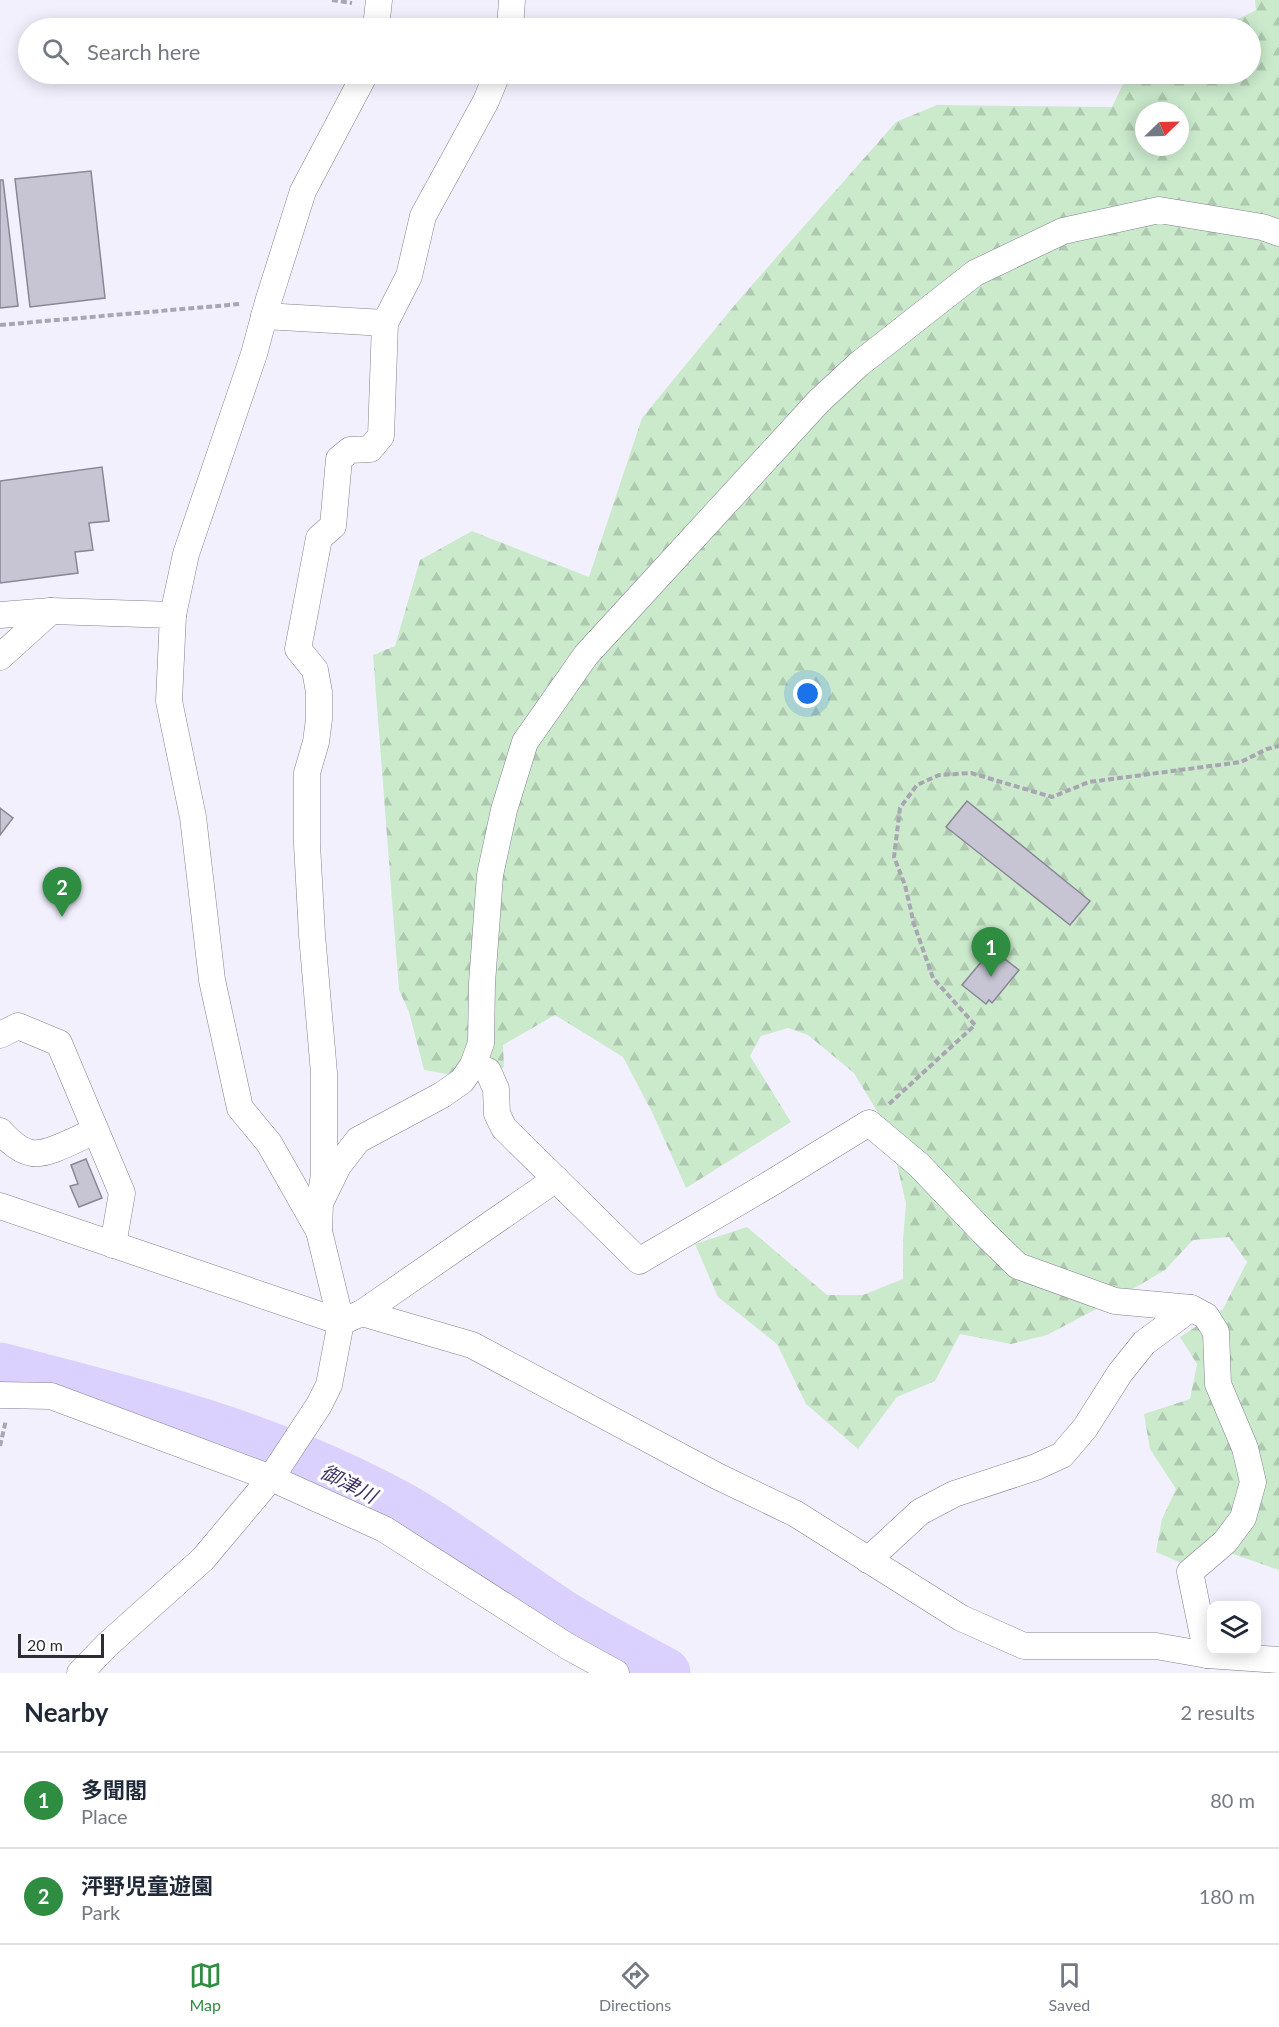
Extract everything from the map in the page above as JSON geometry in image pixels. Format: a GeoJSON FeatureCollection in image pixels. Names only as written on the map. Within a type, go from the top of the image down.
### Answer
{"type":"FeatureCollection","features":[{"type":"Feature","properties":{"kind":"street"},"geometry":{"type":"LineString","coordinates":[[377,18],[379,0]]}},
{"type":"Feature","properties":{"kind":"street"},"geometry":{"type":"LineString","coordinates":[[511,18],[512,0]]}},
{"type":"Feature","properties":{"kind":"street"},"geometry":{"type":"LineString","coordinates":[[352,1317],[319,1231],[269,1143],[240,1108],[212,980],[193,817],[170,701],[173,615],[186,554],[251,365],[303,191],[359,84]]}},
{"type":"Feature","properties":{"kind":"street"},"geometry":{"type":"LineString","coordinates":[[319,1231],[324,1174],[324,1073],[312,935],[307,844],[307,773],[316,742],[319,692],[315,670],[298,650],[319,538],[333,526],[339,459],[350,450],[370,449],[381,436],[385,323],[409,276],[423,216],[486,101],[493,84]]}},
{"type":"Feature","properties":{"kind":"street"},"geometry":{"type":"LineString","coordinates":[[320,1203],[338,1166],[358,1140],[442,1095],[462,1081],[473,1065],[481,1043],[482,983],[489,875],[504,810],[525,742],[586,654],[819,401],[859,364],[975,273],[1062,231],[1159,210],[1262,227],[1279,233]]}},
{"type":"Feature","properties":{"kind":"street"},"geometry":{"type":"LineString","coordinates":[[266,309],[385,323]]}},
{"type":"Feature","properties":{"kind":"street"},"geometry":{"type":"LineString","coordinates":[[0,615],[51,611],[173,615]]}},
{"type":"Feature","properties":{"kind":"street"},"geometry":{"type":"LineString","coordinates":[[0,657],[51,611]]}},
{"type":"Feature","properties":{"kind":"street"},"geometry":{"type":"LineString","coordinates":[[0,1035],[18,1026],[59,1042],[122,1193],[113,1245]]}},
{"type":"Feature","properties":{"kind":"street"},"geometry":{"type":"LineString","coordinates":[[473,1065],[488,1071],[496,1089],[497,1114],[504,1128],[639,1261],[869,1123],[919,1165],[1018,1266],[1115,1300],[1191,1308],[1206,1316],[1216,1332],[1218,1384],[1245,1448],[1253,1482],[1243,1518],[1225,1542],[1190,1572],[1207,1655]]}},
{"type":"Feature","properties":{"kind":"street"},"geometry":{"type":"LineString","coordinates":[[0,1131],[23,1150],[34,1153],[45,1152],[95,1131]]}},
{"type":"Feature","properties":{"kind":"street"},"geometry":{"type":"LineString","coordinates":[[80,1673],[107,1645],[203,1559],[275,1472],[319,1405],[329,1385],[352,1317],[556,1179]]}},
{"type":"Feature","properties":{"kind":"street"},"geometry":{"type":"LineString","coordinates":[[0,1206],[113,1245],[352,1317],[472,1345],[717,1476],[796,1515],[961,1618],[1024,1646],[1156,1646],[1207,1655],[1279,1660]]}},
{"type":"Feature","properties":{"kind":"street"},"geometry":{"type":"LineString","coordinates":[[868,1560],[920,1512],[954,1494],[1036,1467],[1062,1455],[1085,1428],[1120,1373],[1144,1343],[1191,1308]]}},
{"type":"Feature","properties":{"kind":"street"},"geometry":{"type":"LineString","coordinates":[[0,1395],[51,1396],[275,1472],[384,1529],[567,1646],[616,1673]]}},
{"type":"Feature","properties":{"kind":"path"},"geometry":{"type":"LineString","coordinates":[[0,325],[266,309]]}},
{"type":"Feature","properties":{"kind":"path"},"geometry":{"type":"LineString","coordinates":[[869,1123],[975,1025],[933,978],[925,959],[905,885],[894,857],[900,808],[917,785],[939,775],[971,772],[1052,797],[1089,782],[1241,762],[1267,749],[1279,746]]}},
{"type":"Feature","properties":{"kind":"green space"},"geometry":{"type":"Polygon","coordinates":[[[1255,0],[1279,0],[1279,1570],[1230,1553],[1186,1565],[1156,1552],[1162,1519],[1176,1489],[1150,1449],[1144,1414],[1190,1399],[1197,1364],[1180,1337],[1223,1309],[1247,1262],[1229,1237],[1193,1240],[1165,1270],[1047,1335],[1011,1344],[960,1334],[935,1381],[897,1397],[858,1449],[806,1404],[777,1344],[718,1297],[695,1244],[747,1227],[827,1295],[863,1295],[903,1279],[906,1203],[889,1131],[854,1073],[808,1035],[788,1028],[761,1036],[750,1056],[791,1122],[686,1188],[653,1114],[623,1057],[555,1015],[503,1045],[504,1067],[481,1080],[424,1070],[409,1012],[399,990],[373,655],[395,646],[420,560],[472,531],[589,577],[642,418],[738,301],[896,122],[937,105],[1112,107],[1123,84],[1261,84],[1261,18],[1240,18],[1256,10],[1255,0]]]}},
{"type":"Feature","properties":{"kind":"building"},"geometry":{"type":"Polygon","coordinates":[[[91,171],[105,298],[30,307],[15,179],[91,171]]]}},
{"type":"Feature","properties":{"kind":"building"},"geometry":{"type":"Polygon","coordinates":[[[0,180],[3,180],[18,306],[0,308],[0,180]]]}},
{"type":"Feature","properties":{"kind":"building"},"geometry":{"type":"Polygon","coordinates":[[[102,467],[109,521],[89,523],[93,550],[75,552],[78,573],[0,583],[0,481],[102,467]]]}},
{"type":"Feature","properties":{"kind":"building"},"geometry":{"type":"Polygon","coordinates":[[[967,801],[1090,901],[1070,925],[946,827],[967,801]]]}},
{"type":"Feature","properties":{"kind":"building"},"geometry":{"type":"Polygon","coordinates":[[[0,808],[13,818],[0,835],[0,808]]]}},
{"type":"Feature","properties":{"kind":"building"},"geometry":{"type":"Polygon","coordinates":[[[992,949],[1019,970],[992,1003],[989,1000],[986,1004],[962,985],[992,949]]]}},
{"type":"Feature","properties":{"kind":"building"},"geometry":{"type":"Polygon","coordinates":[[[86,1159],[102,1198],[79,1207],[70,1186],[78,1184],[71,1165],[86,1159]]]}},
{"type":"Feature","properties":{"kind":"waterway","name":"御津川"},"geometry":{"type":"LineString","coordinates":[[0,1368],[200,1423],[297,1458],[345,1479],[413,1515],[562,1615],[665,1673]]}},
{"type":"Feature","properties":{"kind":"place","name":"泙野児童遊園"},"geometry":{"type":"Point","coordinates":[62,917]}},
{"type":"Feature","properties":{"kind":"place","name":"多聞閣"},"geometry":{"type":"Point","coordinates":[991,977]}}]}
